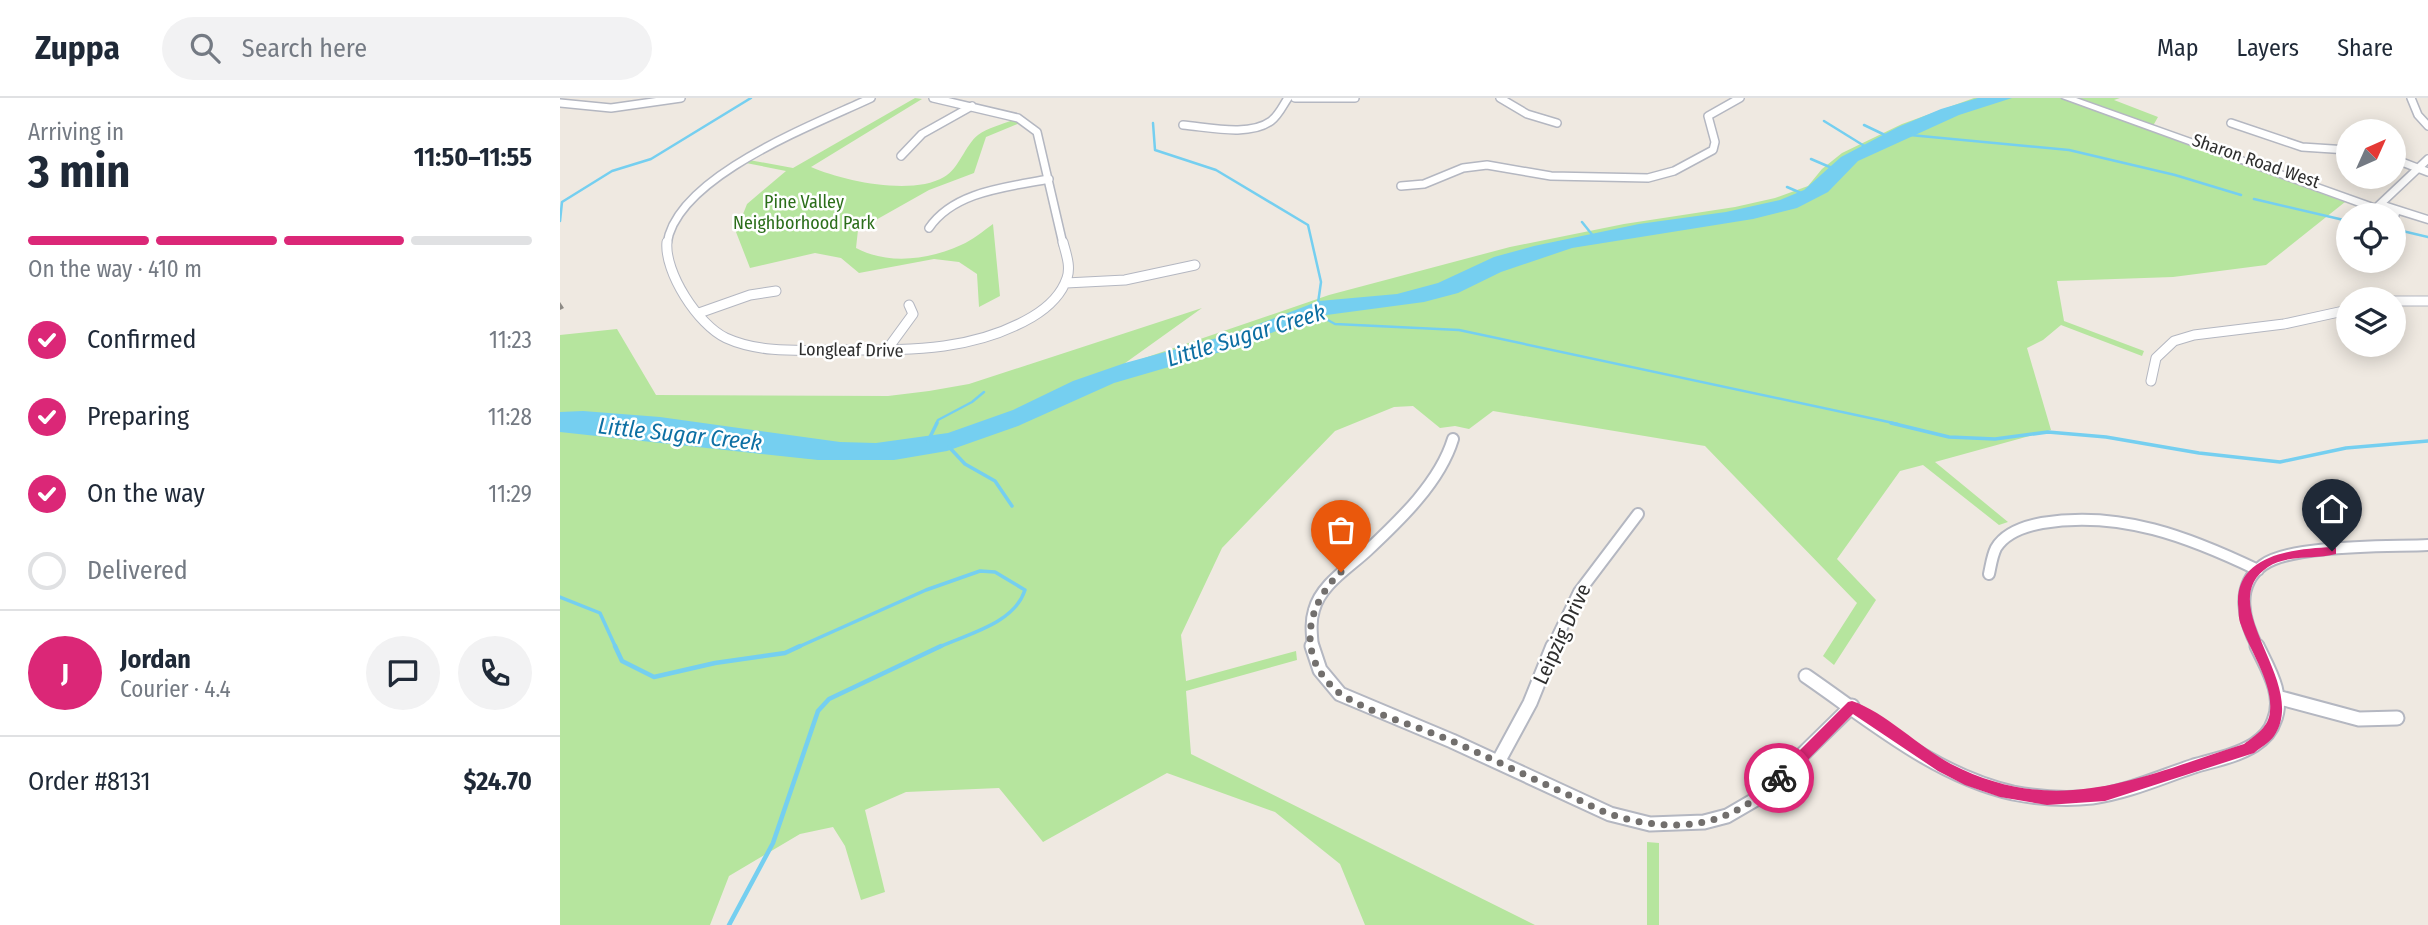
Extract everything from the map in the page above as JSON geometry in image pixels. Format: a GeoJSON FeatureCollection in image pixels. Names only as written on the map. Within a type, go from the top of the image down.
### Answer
{"type":"FeatureCollection","features":[{"type":"Feature","properties":{"kind":"main road","name":"Sharon Road West"},"geometry":{"type":"LineString","coordinates":[[2067,98],[2162,134],[2369,203]]}},
{"type":"Feature","properties":{"kind":"main road","name":"Sharon Road West"},"geometry":{"type":"LineString","coordinates":[[2406,214],[2428,220]]}},
{"type":"Feature","properties":{"kind":"main road","name":"Sharon Road West"},"geometry":{"type":"LineString","coordinates":[[2406,220],[2428,228]]}},
{"type":"Feature","properties":{"kind":"street"},"geometry":{"type":"LineString","coordinates":[[560,103],[611,108],[681,98]]}},
{"type":"Feature","properties":{"kind":"street","name":"Longleaf Drive"},"geometry":{"type":"LineString","coordinates":[[871,98],[728,171],[693,197],[678,215],[668,232],[665,256],[671,274],[717,333],[748,345],[776,349],[941,349],[1000,334],[1042,310],[1058,296],[1066,283]]}},
{"type":"Feature","properties":{"kind":"street"},"geometry":{"type":"LineString","coordinates":[[933,98],[1018,118],[1032,127],[1040,139],[1069,269],[1066,283],[1135,278],[1195,265]]}},
{"type":"Feature","properties":{"kind":"street"},"geometry":{"type":"LineString","coordinates":[[1183,125],[1239,128],[1264,123],[1271,121],[1287,98]]}},
{"type":"Feature","properties":{"kind":"street"},"geometry":{"type":"LineString","coordinates":[[1295,98],[1355,98]]}},
{"type":"Feature","properties":{"kind":"street"},"geometry":{"type":"LineString","coordinates":[[1500,98],[1527,114],[1557,123]]}},
{"type":"Feature","properties":{"kind":"street"},"geometry":{"type":"LineString","coordinates":[[1401,186],[1424,184],[1463,168],[1487,165],[1551,176],[1628,179],[1663,175],[1713,150],[1715,142],[1708,116],[1740,98]]}},
{"type":"Feature","properties":{"kind":"street"},"geometry":{"type":"LineString","coordinates":[[2411,98],[2418,115],[2428,126]]}},
{"type":"Feature","properties":{"kind":"street"},"geometry":{"type":"LineString","coordinates":[[901,156],[905,148],[920,136],[972,106]]}},
{"type":"Feature","properties":{"kind":"street"},"geometry":{"type":"LineString","coordinates":[[2231,123],[2302,146],[2336,149]]}},
{"type":"Feature","properties":{"kind":"street"},"geometry":{"type":"LineString","coordinates":[[2381,203],[2428,159]]}},
{"type":"Feature","properties":{"kind":"street"},"geometry":{"type":"LineString","coordinates":[[2406,164],[2428,172]]}},
{"type":"Feature","properties":{"kind":"street"},"geometry":{"type":"LineString","coordinates":[[929,228],[938,215],[971,198],[1049,179]]}},
{"type":"Feature","properties":{"kind":"street"},"geometry":{"type":"LineString","coordinates":[[699,313],[750,295],[776,291]]}},
{"type":"Feature","properties":{"kind":"street"},"geometry":{"type":"LineString","coordinates":[[2406,301],[2428,301]]}},
{"type":"Feature","properties":{"kind":"street"},"geometry":{"type":"LineString","coordinates":[[886,351],[913,314],[909,304]]}},
{"type":"Feature","properties":{"kind":"street"},"geometry":{"type":"LineString","coordinates":[[2151,381],[2156,358],[2174,341],[2194,335],[2284,324],[2336,313]]}},
{"type":"Feature","properties":{"kind":"street"},"geometry":{"type":"LineString","coordinates":[[1452,439],[1447,459],[1407,510],[1323,590],[1314,608],[1311,646],[1320,670],[1340,694],[1623,818],[1650,824],[1704,822],[1737,811],[1758,798],[1852,706]]}},
{"type":"Feature","properties":{"kind":"street","name":"Leipzig Drive"},"geometry":{"type":"LineString","coordinates":[[1498,762],[1530,703],[1562,624],[1579,592],[1638,514]]}},
{"type":"Feature","properties":{"kind":"street"},"geometry":{"type":"LineString","coordinates":[[1989,574],[1997,546],[2010,534],[2048,522],[2093,518],[2118,520],[2165,531],[2211,547],[2258,570]]}},
{"type":"Feature","properties":{"kind":"street"},"geometry":{"type":"LineString","coordinates":[[1806,676],[1943,767],[1970,780],[2021,795],[2062,799],[2105,794],[2249,748],[2269,733],[2276,719],[2277,697],[2272,678],[2246,622],[2243,606],[2249,579],[2264,564],[2298,553],[2428,545]]}},
{"type":"Feature","properties":{"kind":"street"},"geometry":{"type":"LineString","coordinates":[[2277,697],[2360,719],[2397,718]]}},
{"type":"Feature","properties":{"kind":"green space","name":"Pine Valley Neighborhood Park"},"geometry":{"type":"Polygon","coordinates":[[[915,98],[922,99],[811,167],[841,177],[878,184],[896,186],[930,183],[949,173],[973,139],[982,133],[1013,120],[1020,123],[986,137],[974,173],[929,190],[858,230],[856,248],[881,257],[908,258],[935,254],[961,245],[993,224],[1000,296],[979,307],[977,274],[959,262],[934,259],[859,273],[841,258],[815,253],[750,268],[736,232],[747,204],[786,171],[746,163],[749,160],[793,168],[915,98]]]}},
{"type":"Feature","properties":{"kind":"green space"},"geometry":{"type":"Polygon","coordinates":[[[1974,98],[2120,98],[2114,100],[2158,117],[2150,131],[2345,202],[2336,203],[2336,209],[2266,265],[2173,277],[2057,281],[2064,321],[2144,351],[2142,356],[2061,325],[2043,340],[2027,348],[2051,430],[1935,462],[2008,522],[1999,525],[1923,465],[1900,471],[1837,559],[1876,600],[1834,665],[1823,656],[1857,603],[1705,446],[1493,411],[1469,429],[1455,426],[1440,428],[1413,406],[1394,407],[1335,431],[1222,548],[1181,635],[1186,681],[1296,651],[1297,660],[1186,691],[1191,754],[1535,925],[1365,925],[1340,864],[1275,812],[1167,773],[1043,842],[999,788],[906,792],[865,810],[885,892],[861,900],[845,846],[833,827],[800,834],[729,876],[710,925],[560,925],[560,335],[617,329],[656,395],[888,396],[969,384],[1202,308],[1121,366],[1329,295],[1510,247],[1775,198],[1808,186],[1822,169],[1842,153],[1902,124],[1974,98]]]}},
{"type":"Feature","properties":{"kind":"green space"},"geometry":{"type":"Polygon","coordinates":[[[1647,842],[1659,843],[1659,925],[1647,925],[1647,842]]]}},
{"type":"Feature","properties":{"kind":"water","name":"Little Sugar Creek"},"geometry":{"type":"Polygon","coordinates":[[[1978,98],[2012,98],[1959,115],[1858,161],[1828,192],[1797,208],[1753,219],[1572,248],[1501,272],[1458,293],[1424,302],[1319,316],[1298,322],[1234,348],[1114,383],[1018,426],[947,451],[894,460],[818,460],[560,432],[560,412],[583,411],[660,417],[840,442],[876,443],[948,433],[1013,410],[1073,381],[1125,363],[1235,333],[1319,301],[1397,294],[1438,283],[1494,257],[1534,246],[1639,224],[1726,212],[1780,200],[1804,190],[1841,157],[1898,127],[1941,109],[1978,98]]]}},
{"type":"Feature","properties":{"kind":"waterway"},"geometry":{"type":"LineString","coordinates":[[560,221],[562,202],[612,171],[651,159],[751,98]]}},
{"type":"Feature","properties":{"kind":"waterway"},"geometry":{"type":"LineString","coordinates":[[1824,121],[1866,147]]}},
{"type":"Feature","properties":{"kind":"waterway","name":"Little Sugar Creek"},"geometry":{"type":"LineString","coordinates":[[1153,123],[1155,150],[1216,170],[1308,225],[1321,282],[1318,303]]}},
{"type":"Feature","properties":{"kind":"waterway"},"geometry":{"type":"LineString","coordinates":[[1864,125],[1887,136]]}},
{"type":"Feature","properties":{"kind":"waterway"},"geometry":{"type":"LineString","coordinates":[[1910,135],[2069,150],[2175,175],[2241,195]]}},
{"type":"Feature","properties":{"kind":"waterway"},"geometry":{"type":"LineString","coordinates":[[1811,159],[1832,168]]}},
{"type":"Feature","properties":{"kind":"waterway"},"geometry":{"type":"LineString","coordinates":[[1787,187],[1801,193]]}},
{"type":"Feature","properties":{"kind":"waterway"},"geometry":{"type":"LineString","coordinates":[[2254,199],[2336,218]]}},
{"type":"Feature","properties":{"kind":"waterway"},"geometry":{"type":"LineString","coordinates":[[1582,222],[1594,237]]}},
{"type":"Feature","properties":{"kind":"waterway"},"geometry":{"type":"LineString","coordinates":[[2406,232],[2428,237]]}},
{"type":"Feature","properties":{"kind":"waterway","name":"Little Sugar Creek"},"geometry":{"type":"LineString","coordinates":[[1315,313],[1335,324],[1459,330],[1898,424]]}},
{"type":"Feature","properties":{"kind":"waterway"},"geometry":{"type":"LineString","coordinates":[[936,424],[938,420],[972,402],[984,392]]}},
{"type":"Feature","properties":{"kind":"waterway"},"geometry":{"type":"LineString","coordinates":[[928,441],[937,423]]}},
{"type":"Feature","properties":{"kind":"waterway"},"geometry":{"type":"LineString","coordinates":[[1891,423],[1949,437],[1995,439],[2048,432],[2106,437],[2199,453],[2280,462],[2346,448],[2428,441]]}},
{"type":"Feature","properties":{"kind":"waterway"},"geometry":{"type":"LineString","coordinates":[[949,447],[965,464],[995,481],[1012,506]]}},
{"type":"Feature","properties":{"kind":"waterway"},"geometry":{"type":"LineString","coordinates":[[796,648],[926,590],[980,571],[995,572],[1025,590],[1019,602],[1000,620],[937,648]]}},
{"type":"Feature","properties":{"kind":"waterway"},"geometry":{"type":"LineString","coordinates":[[560,597],[600,613],[616,648]]}},
{"type":"Feature","properties":{"kind":"waterway"},"geometry":{"type":"LineString","coordinates":[[615,646],[622,661],[654,677],[715,663],[785,653],[800,646]]}},
{"type":"Feature","properties":{"kind":"waterway"},"geometry":{"type":"LineString","coordinates":[[729,925],[773,843],[818,711],[829,699],[941,646]]}},
{"type":"Feature","properties":{"kind":"way so far"},"geometry":{"type":"LineString","coordinates":[[1341,572],[1323,590],[1314,608],[1311,646],[1320,670],[1330,684],[1340,694],[1355,702],[1452,741],[1610,814],[1650,824],[1677,825],[1727,816],[1758,798],[1779,778]]}},
{"type":"Feature","properties":{"kind":"route"},"geometry":{"type":"LineString","coordinates":[[1779,778],[1852,706],[1943,767],[1970,780],[2000,790],[2047,799],[2105,794],[2249,748],[2269,733],[2277,711],[2272,678],[2246,622],[2243,606],[2249,579],[2264,564],[2279,558],[2298,553],[2332,551]]}}]}
